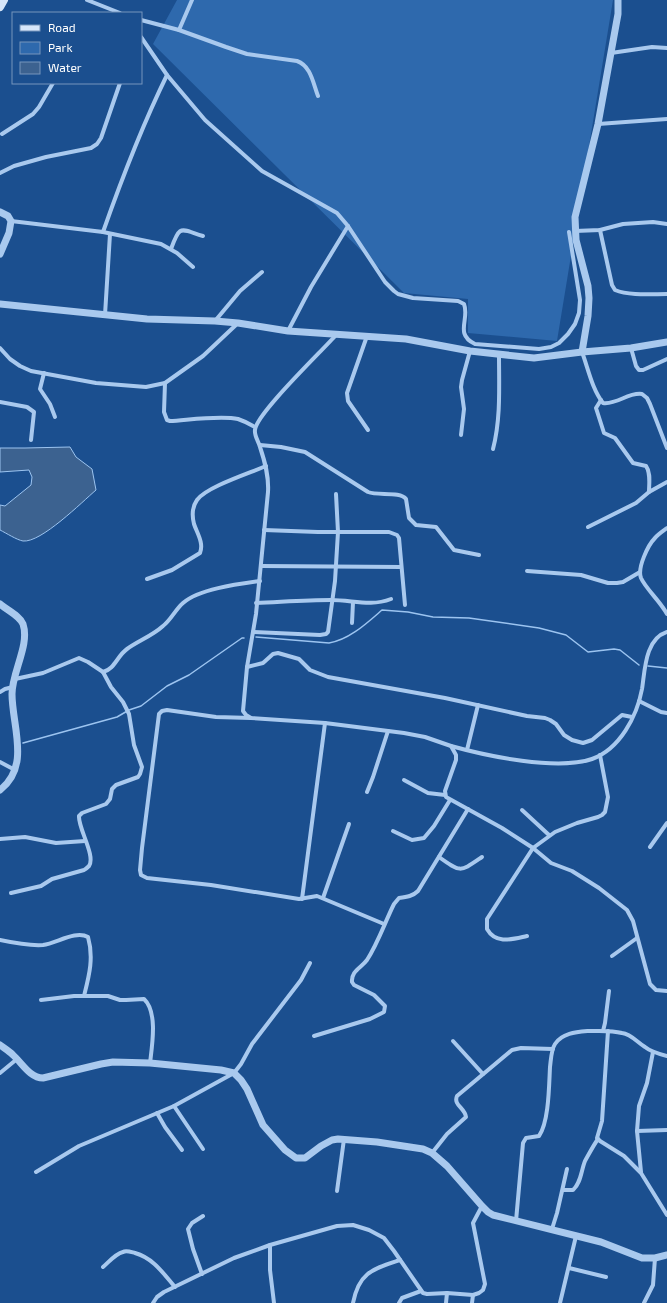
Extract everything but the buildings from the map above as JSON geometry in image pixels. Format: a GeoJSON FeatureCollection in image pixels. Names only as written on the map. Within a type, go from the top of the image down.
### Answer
{"type":"FeatureCollection","features":[{"type":"Feature","properties":{"kind":"main road"},"geometry":{"type":"LineString","coordinates":[[0,7],[4,0]]}},
{"type":"Feature","properties":{"kind":"street"},"geometry":{"type":"LineString","coordinates":[[87,0],[117,12]]}},
{"type":"Feature","properties":{"kind":"street"},"geometry":{"type":"LineString","coordinates":[[179,30],[192,0]]}},
{"type":"Feature","properties":{"kind":"street"},"geometry":{"type":"LineString","coordinates":[[142,38],[167,75],[205,120],[262,171],[337,214],[348,226],[385,282],[398,294],[413,298],[458,301],[464,304],[464,336],[468,341],[475,344],[539,349],[551,347],[559,343],[575,324],[579,313],[580,300],[572,231],[598,124],[618,14],[618,0]]}},
{"type":"Feature","properties":{"kind":"street"},"geometry":{"type":"LineString","coordinates":[[142,20],[179,30],[247,54],[303,63],[308,68],[318,96]]}},
{"type":"Feature","properties":{"kind":"street"},"geometry":{"type":"LineString","coordinates":[[611,53],[652,47],[667,48]]}},
{"type":"Feature","properties":{"kind":"street"},"geometry":{"type":"LineString","coordinates":[[103,232],[127,164],[167,75]]}},
{"type":"Feature","properties":{"kind":"street"},"geometry":{"type":"LineString","coordinates":[[2,134],[33,114],[39,107],[52,84]]}},
{"type":"Feature","properties":{"kind":"street"},"geometry":{"type":"LineString","coordinates":[[0,173],[14,166],[46,157],[91,148],[97,144],[101,138],[120,84]]}},
{"type":"Feature","properties":{"kind":"street"},"geometry":{"type":"LineString","coordinates":[[598,124],[667,119]]}},
{"type":"Feature","properties":{"kind":"street"},"geometry":{"type":"LineString","coordinates":[[0,212],[8,216],[11,221],[9,233],[0,254]]}},
{"type":"Feature","properties":{"kind":"street"},"geometry":{"type":"LineString","coordinates":[[11,221],[103,232],[160,244],[171,249],[192,267]]}},
{"type":"Feature","properties":{"kind":"street"},"geometry":{"type":"LineString","coordinates":[[572,231],[600,230],[623,224],[653,222],[667,224]]}},
{"type":"Feature","properties":{"kind":"street"},"geometry":{"type":"LineString","coordinates":[[288,331],[311,287],[348,226]]}},
{"type":"Feature","properties":{"kind":"street"},"geometry":{"type":"LineString","coordinates":[[171,249],[177,233],[180,230],[203,236]]}},
{"type":"Feature","properties":{"kind":"street"},"geometry":{"type":"LineString","coordinates":[[600,230],[614,290],[620,292],[667,294]]}},
{"type":"Feature","properties":{"kind":"street"},"geometry":{"type":"LineString","coordinates":[[572,231],[576,240],[588,286],[588,316],[582,352],[595,388],[603,403],[610,403],[633,394],[642,394],[647,398],[667,448]]}},
{"type":"Feature","properties":{"kind":"street"},"geometry":{"type":"LineString","coordinates":[[105,315],[110,234]]}},
{"type":"Feature","properties":{"kind":"street"},"geometry":{"type":"LineString","coordinates":[[215,321],[240,291],[262,272]]}},
{"type":"Feature","properties":{"kind":"street"},"geometry":{"type":"LineString","coordinates":[[0,304],[147,319],[215,321],[288,331],[406,339],[470,351],[534,358],[631,348],[667,342]]}},
{"type":"Feature","properties":{"kind":"street"},"geometry":{"type":"LineString","coordinates":[[0,348],[10,359],[20,366],[31,370],[96,383],[146,387],[165,382],[203,356],[238,323]]}},
{"type":"Feature","properties":{"kind":"street"},"geometry":{"type":"LineString","coordinates":[[252,718],[243,712],[247,667],[260,581],[269,478],[256,436],[255,427],[266,410],[336,335]]}},
{"type":"Feature","properties":{"kind":"street"},"geometry":{"type":"LineString","coordinates":[[367,336],[346,397],[368,430]]}},
{"type":"Feature","properties":{"kind":"street"},"geometry":{"type":"LineString","coordinates":[[631,348],[636,366],[639,370],[643,370],[667,359]]}},
{"type":"Feature","properties":{"kind":"street"},"geometry":{"type":"LineString","coordinates":[[462,435],[464,409],[462,380],[470,351]]}},
{"type":"Feature","properties":{"kind":"street"},"geometry":{"type":"LineString","coordinates":[[493,449],[498,432],[499,420],[499,354]]}},
{"type":"Feature","properties":{"kind":"street"},"geometry":{"type":"LineString","coordinates":[[44,373],[40,389],[50,404],[54,417]]}},
{"type":"Feature","properties":{"kind":"street"},"geometry":{"type":"LineString","coordinates":[[165,382],[164,412],[167,420],[235,419],[244,421],[255,427]]}},
{"type":"Feature","properties":{"kind":"street"},"geometry":{"type":"LineString","coordinates":[[601,400],[596,408],[604,433],[615,438],[633,463],[646,466],[649,470],[649,492]]}},
{"type":"Feature","properties":{"kind":"street"},"geometry":{"type":"LineString","coordinates":[[0,402],[27,407],[34,412],[35,415],[30,440]]}},
{"type":"Feature","properties":{"kind":"street"},"geometry":{"type":"LineString","coordinates":[[260,445],[282,447],[305,452],[373,494],[404,496],[406,499],[409,518],[416,525],[436,527],[454,550],[479,555]]}},
{"type":"Feature","properties":{"kind":"street"},"geometry":{"type":"LineString","coordinates":[[147,579],[172,570],[200,553],[202,548],[194,522],[193,509],[196,501],[202,494],[266,466]]}},
{"type":"Feature","properties":{"kind":"street"},"geometry":{"type":"LineString","coordinates":[[588,528],[636,503],[649,492],[667,482]]}},
{"type":"Feature","properties":{"kind":"street"},"geometry":{"type":"LineString","coordinates":[[253,632],[326,634],[330,627],[338,532],[336,494]]}},
{"type":"Feature","properties":{"kind":"street"},"geometry":{"type":"LineString","coordinates":[[667,528],[654,538],[643,559],[640,572],[644,583],[658,599],[667,614]]}},
{"type":"Feature","properties":{"kind":"street"},"geometry":{"type":"LineString","coordinates":[[264,530],[389,532],[394,534],[399,538],[405,605]]}},
{"type":"Feature","properties":{"kind":"street"},"geometry":{"type":"LineString","coordinates":[[261,566],[401,567]]}},
{"type":"Feature","properties":{"kind":"street"},"geometry":{"type":"LineString","coordinates":[[527,572],[581,575],[608,583],[617,583],[623,582],[640,572]]}},
{"type":"Feature","properties":{"kind":"street"},"geometry":{"type":"LineString","coordinates":[[103,672],[110,669],[126,650],[163,627],[175,610],[193,596],[232,585],[260,581]]}},
{"type":"Feature","properties":{"kind":"street"},"geometry":{"type":"LineString","coordinates":[[256,603],[332,600],[372,604],[381,603],[392,599]]}},
{"type":"Feature","properties":{"kind":"street"},"geometry":{"type":"LineString","coordinates":[[352,623],[353,602]]}},
{"type":"Feature","properties":{"kind":"street"},"geometry":{"type":"LineString","coordinates":[[0,604],[20,619],[24,627],[24,643],[12,694],[18,746],[15,770],[10,780],[0,790]]}},
{"type":"Feature","properties":{"kind":"street"},"geometry":{"type":"LineString","coordinates":[[384,924],[323,898],[313,896],[302,899],[211,885],[143,877],[140,872],[159,714],[162,711],[167,710],[216,717],[325,723],[388,730],[425,737],[467,750],[547,764],[583,761],[600,755],[620,737],[628,725],[639,701],[647,658],[656,638],[667,632]]}},
{"type":"Feature","properties":{"kind":"street"},"geometry":{"type":"LineString","coordinates":[[247,667],[263,663],[273,654],[278,652],[299,659],[310,670],[328,677],[478,705],[527,716],[545,718],[556,724],[564,735],[572,740],[583,743],[586,743],[596,737],[619,717],[626,715],[632,717]]}},
{"type":"Feature","properties":{"kind":"street"},"geometry":{"type":"LineString","coordinates":[[11,893],[41,886],[52,879],[84,870],[89,867],[90,860],[79,819],[82,813],[106,804],[110,799],[112,789],[135,779],[140,774],[142,767],[134,744],[127,708],[111,687],[103,672],[79,658],[43,673],[15,679]]}},
{"type":"Feature","properties":{"kind":"street"},"geometry":{"type":"LineString","coordinates":[[0,692],[13,687]]}},
{"type":"Feature","properties":{"kind":"street"},"geometry":{"type":"LineString","coordinates":[[639,701],[661,712],[667,712]]}},
{"type":"Feature","properties":{"kind":"street"},"geometry":{"type":"LineString","coordinates":[[467,750],[478,705]]}},
{"type":"Feature","properties":{"kind":"street"},"geometry":{"type":"LineString","coordinates":[[302,899],[325,723]]}},
{"type":"Feature","properties":{"kind":"street"},"geometry":{"type":"LineString","coordinates":[[366,792],[388,730]]}},
{"type":"Feature","properties":{"kind":"street"},"geometry":{"type":"LineString","coordinates":[[445,795],[456,760],[456,755],[451,746]]}},
{"type":"Feature","properties":{"kind":"street"},"geometry":{"type":"LineString","coordinates":[[527,936],[499,940],[489,933],[486,923],[492,910],[533,848],[549,835],[577,823],[598,817],[605,812],[608,804],[608,796],[600,755]]}},
{"type":"Feature","properties":{"kind":"street"},"geometry":{"type":"LineString","coordinates":[[0,762],[15,770]]}},
{"type":"Feature","properties":{"kind":"street"},"geometry":{"type":"LineString","coordinates":[[404,780],[432,794],[445,795],[450,800],[502,828],[533,848],[551,864],[568,869],[601,890],[627,910],[633,921],[650,984],[656,990],[667,991]]}},
{"type":"Feature","properties":{"kind":"street"},"geometry":{"type":"LineString","coordinates":[[393,831],[412,840],[424,838],[434,826],[450,800]]}},
{"type":"Feature","properties":{"kind":"street"},"geometry":{"type":"LineString","coordinates":[[314,1036],[384,1012],[385,1008],[383,1003],[374,995],[354,985],[351,978],[366,961],[397,899],[415,894],[468,809]]}},
{"type":"Feature","properties":{"kind":"street"},"geometry":{"type":"LineString","coordinates":[[522,810],[549,835]]}},
{"type":"Feature","properties":{"kind":"street"},"geometry":{"type":"LineString","coordinates":[[650,846],[667,823]]}},
{"type":"Feature","properties":{"kind":"street"},"geometry":{"type":"LineString","coordinates":[[323,898],[349,824]]}},
{"type":"Feature","properties":{"kind":"street"},"geometry":{"type":"LineString","coordinates":[[0,839],[25,837],[56,843],[85,841]]}},
{"type":"Feature","properties":{"kind":"street"},"geometry":{"type":"LineString","coordinates":[[439,857],[452,866],[460,869],[466,868],[482,857]]}},
{"type":"Feature","properties":{"kind":"street"},"geometry":{"type":"LineString","coordinates":[[0,940],[32,945],[44,945],[78,935],[85,935],[88,937],[91,951],[91,962],[90,975],[84,996]]}},
{"type":"Feature","properties":{"kind":"street"},"geometry":{"type":"LineString","coordinates":[[612,956],[638,938]]}},
{"type":"Feature","properties":{"kind":"street"},"geometry":{"type":"LineString","coordinates":[[36,1172],[79,1146],[174,1106],[234,1073],[242,1064],[252,1044],[301,980],[310,963]]}},
{"type":"Feature","properties":{"kind":"street"},"geometry":{"type":"LineString","coordinates":[[563,1190],[573,1190],[577,1185],[585,1162],[598,1139],[597,1134],[602,1121],[608,991]]}},
{"type":"Feature","properties":{"kind":"street"},"geometry":{"type":"LineString","coordinates":[[41,1000],[84,996],[108,996],[120,1000],[146,1000],[154,1028],[150,1063]]}},
{"type":"Feature","properties":{"kind":"street"},"geometry":{"type":"LineString","coordinates":[[516,1221],[523,1143],[526,1138],[539,1136],[542,1130],[546,1114],[553,1049],[556,1042],[565,1035],[583,1031],[623,1033],[629,1035],[653,1052],[667,1056]]}},
{"type":"Feature","properties":{"kind":"street"},"geometry":{"type":"LineString","coordinates":[[452,1041],[483,1074]]}},
{"type":"Feature","properties":{"kind":"street"},"geometry":{"type":"LineString","coordinates":[[0,1045],[33,1075],[43,1078],[101,1064],[124,1062],[221,1070],[234,1073],[247,1089],[263,1125],[291,1155],[296,1158],[305,1158],[332,1140],[344,1139],[416,1147],[432,1153],[447,1166],[482,1206],[493,1215],[601,1242],[637,1257],[655,1258],[667,1255]]}},
{"type":"Feature","properties":{"kind":"street"},"geometry":{"type":"LineString","coordinates":[[432,1153],[447,1134],[466,1117],[465,1112],[457,1104],[457,1096],[512,1050],[521,1048],[553,1049]]}},
{"type":"Feature","properties":{"kind":"street"},"geometry":{"type":"LineString","coordinates":[[641,1173],[636,1131],[640,1103],[647,1083],[653,1052]]}},
{"type":"Feature","properties":{"kind":"street"},"geometry":{"type":"LineString","coordinates":[[0,1073],[17,1059]]}},
{"type":"Feature","properties":{"kind":"street"},"geometry":{"type":"LineString","coordinates":[[174,1106],[203,1149]]}},
{"type":"Feature","properties":{"kind":"street"},"geometry":{"type":"LineString","coordinates":[[158,1113],[165,1126],[182,1150]]}},
{"type":"Feature","properties":{"kind":"street"},"geometry":{"type":"LineString","coordinates":[[636,1131],[667,1130]]}},
{"type":"Feature","properties":{"kind":"street"},"geometry":{"type":"LineString","coordinates":[[337,1191],[344,1139]]}},
{"type":"Feature","properties":{"kind":"street"},"geometry":{"type":"LineString","coordinates":[[598,1139],[624,1156],[641,1173],[667,1215]]}},
{"type":"Feature","properties":{"kind":"street"},"geometry":{"type":"LineString","coordinates":[[552,1229],[563,1190],[567,1169]]}},
{"type":"Feature","properties":{"kind":"street"},"geometry":{"type":"LineString","coordinates":[[153,1303],[156,1297],[234,1258],[270,1245],[337,1226],[353,1225],[384,1238],[420,1291],[426,1294],[447,1293],[473,1295],[479,1293],[485,1284],[473,1223],[482,1206]]}},
{"type":"Feature","properties":{"kind":"street"},"geometry":{"type":"LineString","coordinates":[[202,1274],[188,1229],[203,1216]]}},
{"type":"Feature","properties":{"kind":"street"},"geometry":{"type":"LineString","coordinates":[[560,1303],[576,1236]]}},
{"type":"Feature","properties":{"kind":"street"},"geometry":{"type":"LineString","coordinates":[[270,1245],[270,1270],[274,1303]]}},
{"type":"Feature","properties":{"kind":"street"},"geometry":{"type":"LineString","coordinates":[[103,1267],[118,1254],[124,1251],[133,1252],[149,1259],[175,1287]]}},
{"type":"Feature","properties":{"kind":"street"},"geometry":{"type":"LineString","coordinates":[[644,1303],[653,1285],[655,1258]]}},
{"type":"Feature","properties":{"kind":"street"},"geometry":{"type":"LineString","coordinates":[[353,1303],[357,1286],[368,1274],[376,1268],[400,1260]]}},
{"type":"Feature","properties":{"kind":"street"},"geometry":{"type":"LineString","coordinates":[[569,1268],[606,1277]]}},
{"type":"Feature","properties":{"kind":"street"},"geometry":{"type":"LineString","coordinates":[[399,1303],[402,1298],[420,1291]]}},
{"type":"Feature","properties":{"kind":"street"},"geometry":{"type":"LineString","coordinates":[[446,1303],[447,1293]]}},
{"type":"Feature","properties":{"kind":"street"},"geometry":{"type":"LineString","coordinates":[[472,1303],[473,1295]]}},
{"type":"Feature","properties":{"kind":"green space"},"geometry":{"type":"Polygon","coordinates":[[[177,0],[613,0],[557,341],[468,333],[468,299],[404,293],[153,44],[177,0]]]}},
{"type":"Feature","properties":{"kind":"water"},"geometry":{"type":"Polygon","coordinates":[[[70,447],[76,457],[92,469],[96,490],[61,521],[40,536],[31,540],[23,541],[0,530],[0,505],[5,506],[31,485],[32,477],[29,470],[0,472],[0,448],[70,447]]]}},
{"type":"Feature","properties":{"kind":"waterway"},"geometry":{"type":"LineString","coordinates":[[256,637],[329,643],[351,635],[382,610],[408,612],[433,617],[469,618],[539,628],[566,635],[588,652],[614,649],[620,650],[639,665]]}},
{"type":"Feature","properties":{"kind":"waterway"},"geometry":{"type":"LineString","coordinates":[[23,743],[117,717],[129,710],[141,706],[167,686],[189,675],[244,638]]}},
{"type":"Feature","properties":{"kind":"waterway"},"geometry":{"type":"LineString","coordinates":[[648,666],[667,668]]}}]}
